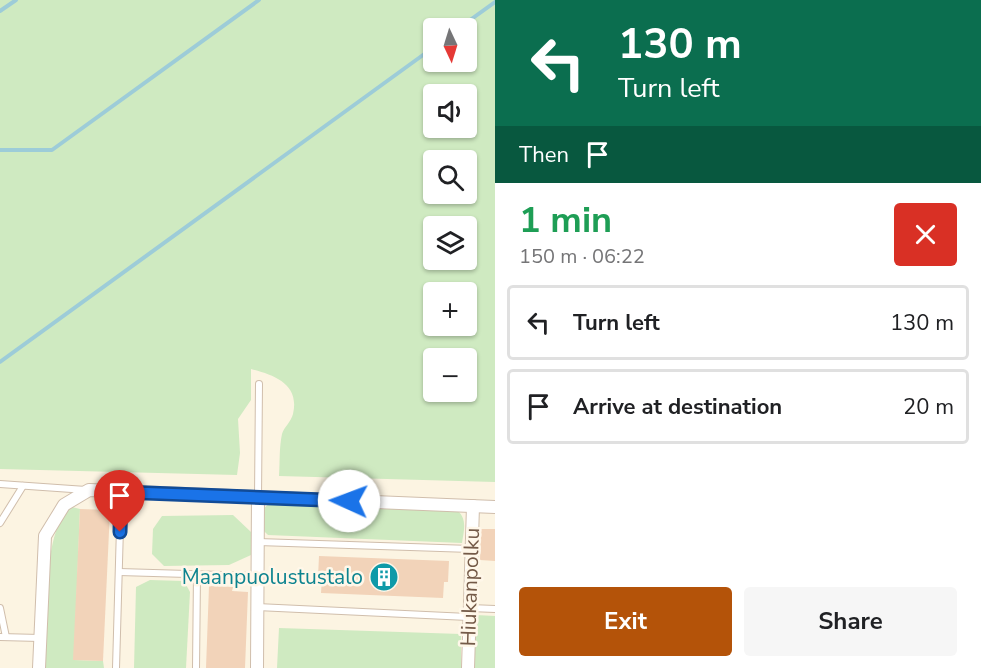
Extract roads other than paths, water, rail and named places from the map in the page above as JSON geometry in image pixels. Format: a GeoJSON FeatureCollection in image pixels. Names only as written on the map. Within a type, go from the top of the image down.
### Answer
{"type":"FeatureCollection","features":[{"type":"Feature","properties":{"kind":"street"},"geometry":{"type":"LineString","coordinates":[[39,668],[45,536],[64,505],[89,490],[495,507]]}},
{"type":"Feature","properties":{"kind":"street"},"geometry":{"type":"LineString","coordinates":[[257,668],[258,497]]}},
{"type":"Feature","properties":{"kind":"street","name":"Hiukanpolku"},"geometry":{"type":"LineString","coordinates":[[468,668],[473,506]]}},
{"type":"Feature","properties":{"kind":"lane"},"geometry":{"type":"LineString","coordinates":[[258,497],[259,384]]}},
{"type":"Feature","properties":{"kind":"lane"},"geometry":{"type":"LineString","coordinates":[[0,484],[89,490]]}},
{"type":"Feature","properties":{"kind":"lane"},"geometry":{"type":"LineString","coordinates":[[0,523],[22,486]]}},
{"type":"Feature","properties":{"kind":"lane"},"geometry":{"type":"LineString","coordinates":[[116,668],[121,492]]}},
{"type":"Feature","properties":{"kind":"lane"},"geometry":{"type":"LineString","coordinates":[[258,542],[471,549]]}},
{"type":"Feature","properties":{"kind":"lane"},"geometry":{"type":"LineString","coordinates":[[119,572],[257,576]]}},
{"type":"Feature","properties":{"kind":"lane"},"geometry":{"type":"LineString","coordinates":[[196,668],[197,574]]}},
{"type":"Feature","properties":{"kind":"lane"},"geometry":{"type":"LineString","coordinates":[[257,607],[469,612],[495,609]]}},
{"type":"Feature","properties":{"kind":"lane"},"geometry":{"type":"LineString","coordinates":[[0,608],[3,637],[40,638]]}},
{"type":"Feature","properties":{"kind":"waterway"},"geometry":{"type":"LineString","coordinates":[[0,11],[16,0]]}},
{"type":"Feature","properties":{"kind":"waterway"},"geometry":{"type":"LineString","coordinates":[[0,150],[52,150],[259,0]]}},
{"type":"Feature","properties":{"kind":"waterway"},"geometry":{"type":"LineString","coordinates":[[473,18],[495,2]]}},
{"type":"Feature","properties":{"kind":"waterway"},"geometry":{"type":"LineString","coordinates":[[0,362],[423,55]]}},
{"type":"Feature","properties":{"kind":"place","name":"Maanpuolustustalo"},"geometry":{"type":"Point","coordinates":[384,577]}}]}
